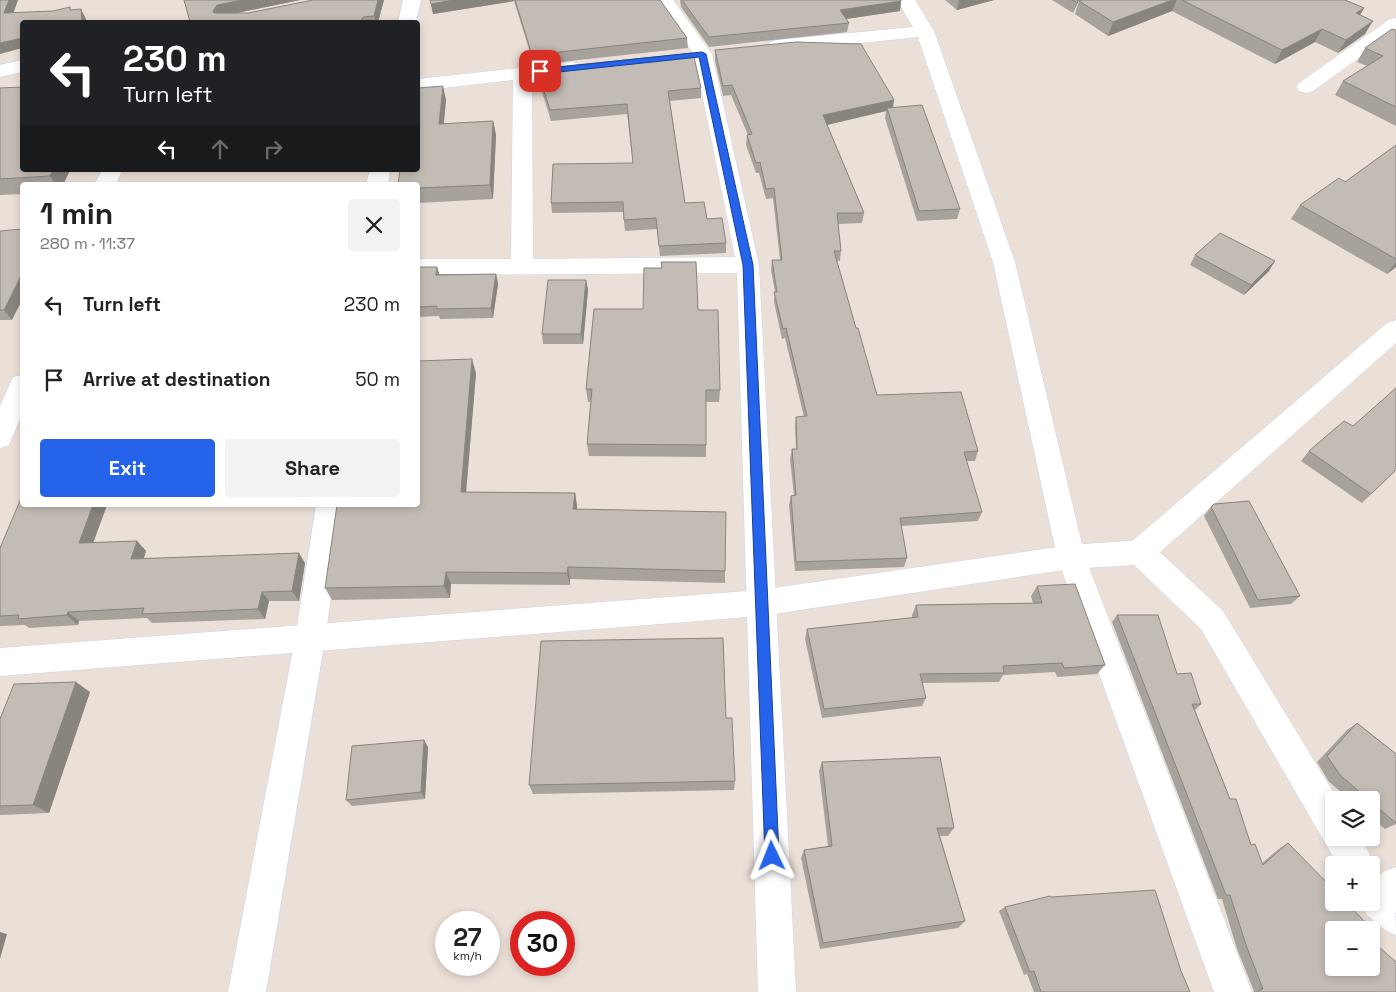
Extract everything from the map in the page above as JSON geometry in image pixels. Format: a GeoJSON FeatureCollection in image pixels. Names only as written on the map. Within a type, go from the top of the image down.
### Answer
{"type":"FeatureCollection","features":[{"type":"Feature","properties":{"kind":"street"},"geometry":{"type":"LineString","coordinates":[[407,20],[412,0]]}},
{"type":"Feature","properties":{"kind":"street"},"geometry":{"type":"LineString","coordinates":[[664,0],[703,54],[748,265],[777,992]]}},
{"type":"Feature","properties":{"kind":"street"},"geometry":{"type":"LineString","coordinates":[[906,0],[925,31],[1004,262],[1071,558],[1233,992]]}},
{"type":"Feature","properties":{"kind":"street"},"geometry":{"type":"LineString","coordinates":[[1306,87],[1396,24]]}},
{"type":"Feature","properties":{"kind":"street"},"geometry":{"type":"LineString","coordinates":[[761,48],[925,31]]}},
{"type":"Feature","properties":{"kind":"street"},"geometry":{"type":"LineString","coordinates":[[0,71],[20,66]]}},
{"type":"Feature","properties":{"kind":"street"},"geometry":{"type":"LineString","coordinates":[[420,85],[589,66]]}},
{"type":"Feature","properties":{"kind":"street"},"geometry":{"type":"LineString","coordinates":[[522,73],[522,266]]}},
{"type":"Feature","properties":{"kind":"street"},"geometry":{"type":"LineString","coordinates":[[420,267],[748,265]]}},
{"type":"Feature","properties":{"kind":"street"},"geometry":{"type":"LineString","coordinates":[[0,662],[762,603],[1071,558],[1140,552],[1396,329]]}},
{"type":"Feature","properties":{"kind":"street"},"geometry":{"type":"LineString","coordinates":[[0,438],[20,389]]}},
{"type":"Feature","properties":{"kind":"street"},"geometry":{"type":"LineString","coordinates":[[247,992],[310,639],[330,507]]}},
{"type":"Feature","properties":{"kind":"street"},"geometry":{"type":"LineString","coordinates":[[1140,552],[1212,620],[1325,810]]}},
{"type":"Feature","properties":{"kind":"building"},"geometry":{"type":"Polygon","coordinates":[[[0,0],[9,0],[4,13],[53,11],[70,7],[70,10],[81,9],[82,20],[20,20],[20,38],[0,43],[0,0]]]}},
{"type":"Feature","properties":{"kind":"building"},"geometry":{"type":"Polygon","coordinates":[[[184,0],[243,0],[217,5],[213,11],[214,13],[248,13],[313,0],[378,0],[374,16],[363,17],[362,20],[189,20],[184,0]]]}},
{"type":"Feature","properties":{"kind":"building"},"geometry":{"type":"Polygon","coordinates":[[[430,0],[454,0],[431,4],[430,0]]]}},
{"type":"Feature","properties":{"kind":"building"},"geometry":{"type":"Polygon","coordinates":[[[515,0],[660,0],[687,38],[532,55],[515,0]]]}},
{"type":"Feature","properties":{"kind":"building"},"geometry":{"type":"Polygon","coordinates":[[[682,0],[901,1],[840,10],[849,23],[709,37],[682,0]]]}},
{"type":"Feature","properties":{"kind":"building"},"geometry":{"type":"Polygon","coordinates":[[[1172,0],[1113,22],[1079,1],[1172,0]]]}},
{"type":"Feature","properties":{"kind":"building"},"geometry":{"type":"Polygon","coordinates":[[[1182,0],[1345,0],[1364,8],[1356,13],[1373,21],[1346,40],[1322,29],[1282,50],[1182,0]]]}},
{"type":"Feature","properties":{"kind":"building"},"geometry":{"type":"Polygon","coordinates":[[[1392,29],[1396,30],[1396,107],[1343,81],[1383,56],[1365,48],[1392,29]]]}},
{"type":"Feature","properties":{"kind":"building"},"geometry":{"type":"Polygon","coordinates":[[[796,42],[861,44],[894,100],[823,115],[864,213],[837,213],[841,251],[834,251],[877,395],[961,392],[978,451],[964,452],[982,512],[900,518],[907,558],[796,562],[791,496],[796,495],[792,449],[797,449],[796,417],[807,416],[786,328],[783,329],[774,292],[777,292],[772,260],[782,260],[774,188],[766,189],[760,162],[756,163],[747,135],[752,134],[732,85],[723,86],[715,50],[796,42]]]}},
{"type":"Feature","properties":{"kind":"building"},"geometry":{"type":"Polygon","coordinates":[[[693,53],[701,88],[668,91],[685,203],[704,202],[707,219],[722,218],[726,243],[659,246],[656,218],[624,220],[623,202],[551,203],[553,164],[633,163],[627,104],[550,110],[537,69],[693,53]]]}},
{"type":"Feature","properties":{"kind":"building"},"geometry":{"type":"Polygon","coordinates":[[[443,86],[439,124],[493,121],[490,185],[420,188],[420,182],[398,182],[400,172],[420,172],[420,88],[443,86]]]}},
{"type":"Feature","properties":{"kind":"building"},"geometry":{"type":"Polygon","coordinates":[[[20,87],[20,172],[52,172],[50,176],[0,179],[0,88],[20,87]]]}},
{"type":"Feature","properties":{"kind":"building"},"geometry":{"type":"Polygon","coordinates":[[[922,105],[960,209],[919,211],[887,108],[922,105]]]}},
{"type":"Feature","properties":{"kind":"building"},"geometry":{"type":"Polygon","coordinates":[[[1396,145],[1396,259],[1300,205],[1339,178],[1345,182],[1396,145]]]}},
{"type":"Feature","properties":{"kind":"building"},"geometry":{"type":"Polygon","coordinates":[[[20,229],[20,278],[4,310],[0,310],[0,231],[20,229]]]}},
{"type":"Feature","properties":{"kind":"building"},"geometry":{"type":"Polygon","coordinates":[[[1220,233],[1275,261],[1251,285],[1195,255],[1220,233]]]}},
{"type":"Feature","properties":{"kind":"building"},"geometry":{"type":"Polygon","coordinates":[[[661,262],[696,262],[698,310],[718,310],[720,390],[706,390],[706,445],[587,444],[592,389],[586,389],[594,309],[643,309],[644,268],[662,268],[661,262]]]}},
{"type":"Feature","properties":{"kind":"building"},"geometry":{"type":"Polygon","coordinates":[[[420,267],[437,267],[436,275],[496,274],[491,308],[437,309],[437,306],[420,307],[420,267]]]}},
{"type":"Feature","properties":{"kind":"building"},"geometry":{"type":"Polygon","coordinates":[[[548,280],[586,280],[581,334],[542,334],[548,280]]]}},
{"type":"Feature","properties":{"kind":"building"},"geometry":{"type":"Polygon","coordinates":[[[472,359],[461,492],[575,493],[573,509],[726,512],[725,571],[568,567],[567,573],[446,572],[444,586],[325,588],[337,507],[420,507],[420,361],[472,359]]]}},
{"type":"Feature","properties":{"kind":"building"},"geometry":{"type":"Polygon","coordinates":[[[1396,388],[1396,470],[1371,494],[1309,451],[1344,421],[1353,426],[1396,388]]]}},
{"type":"Feature","properties":{"kind":"building"},"geometry":{"type":"Polygon","coordinates":[[[20,501],[20,507],[92,507],[79,543],[137,541],[131,559],[299,553],[292,591],[262,592],[258,609],[142,614],[144,608],[68,612],[67,615],[18,619],[19,615],[0,616],[0,548],[20,501]]]}},
{"type":"Feature","properties":{"kind":"building"},"geometry":{"type":"Polygon","coordinates":[[[1249,501],[1300,596],[1258,600],[1211,507],[1214,504],[1249,501]]]}},
{"type":"Feature","properties":{"kind":"building"},"geometry":{"type":"Polygon","coordinates":[[[1075,584],[1105,665],[1064,668],[1062,663],[1003,666],[1004,673],[920,674],[926,698],[824,709],[807,629],[918,617],[916,605],[1042,603],[1037,586],[1075,584]]]}},
{"type":"Feature","properties":{"kind":"building"},"geometry":{"type":"Polygon","coordinates":[[[1117,615],[1158,615],[1177,674],[1191,673],[1201,704],[1192,704],[1230,799],[1236,799],[1251,845],[1255,844],[1263,865],[1288,843],[1325,881],[1325,911],[1355,911],[1364,921],[1325,921],[1325,976],[1380,976],[1380,948],[1396,962],[1396,992],[1258,992],[1263,989],[1230,895],[1226,895],[1117,615]]]}},
{"type":"Feature","properties":{"kind":"building"},"geometry":{"type":"Polygon","coordinates":[[[723,638],[726,718],[732,718],[735,781],[529,785],[541,641],[723,638]]]}},
{"type":"Feature","properties":{"kind":"building"},"geometry":{"type":"Polygon","coordinates":[[[76,682],[33,805],[0,806],[0,719],[14,684],[76,682]]]}},
{"type":"Feature","properties":{"kind":"building"},"geometry":{"type":"Polygon","coordinates":[[[1357,723],[1396,754],[1396,823],[1380,810],[1380,791],[1359,791],[1340,775],[1327,756],[1357,723]]]}},
{"type":"Feature","properties":{"kind":"building"},"geometry":{"type":"Polygon","coordinates":[[[424,740],[421,792],[346,800],[352,746],[424,740]]]}},
{"type":"Feature","properties":{"kind":"building"},"geometry":{"type":"Polygon","coordinates":[[[940,757],[954,828],[937,828],[965,921],[823,943],[804,850],[832,846],[822,762],[940,757]]]}},
{"type":"Feature","properties":{"kind":"building"},"geometry":{"type":"Polygon","coordinates":[[[1155,890],[1181,971],[1190,992],[1041,992],[1034,971],[1030,972],[1005,907],[1050,896],[1155,890]]]}},
{"type":"Feature","properties":{"kind":"route"},"geometry":{"type":"LineString","coordinates":[[540,71],[702,54],[748,265],[772,856]]}}]}
